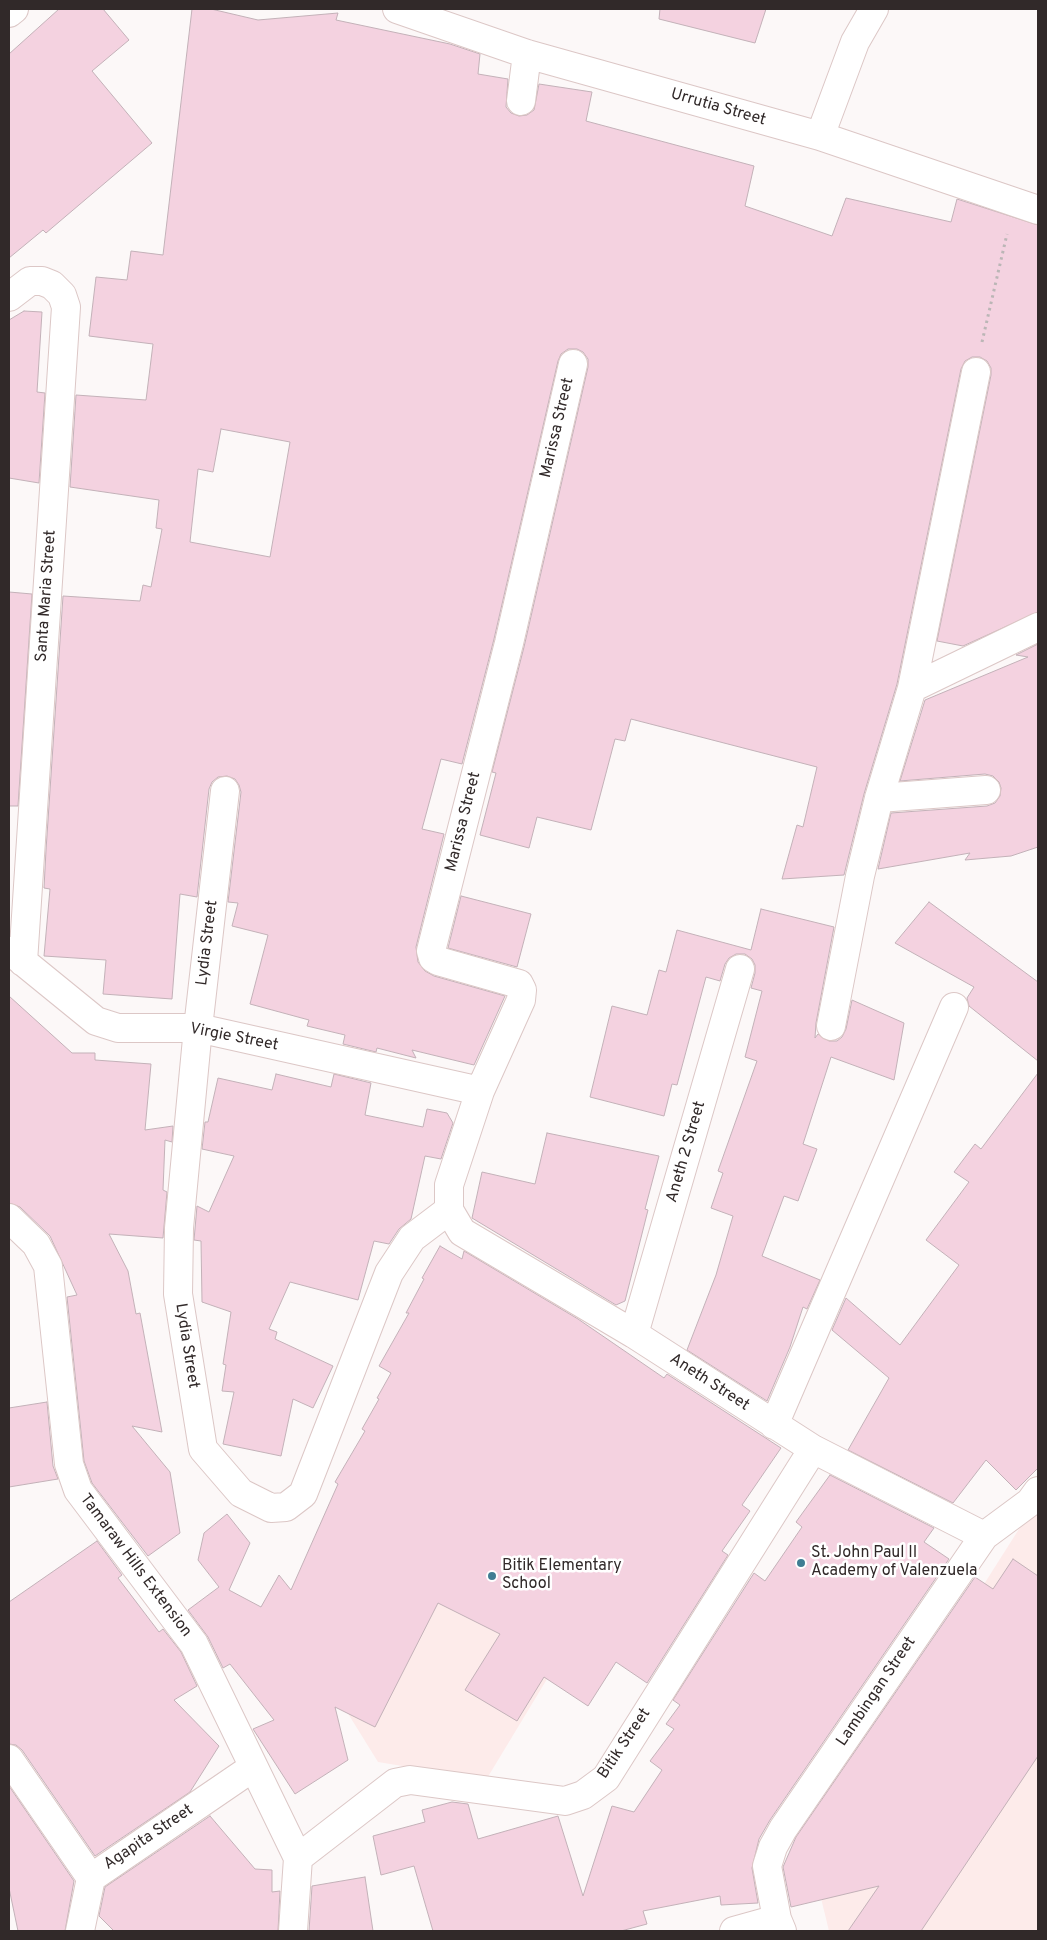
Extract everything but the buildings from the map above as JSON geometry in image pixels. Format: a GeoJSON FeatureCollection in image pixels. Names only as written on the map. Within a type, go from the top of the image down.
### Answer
{"type":"FeatureCollection","features":[{"type":"Feature","properties":{"kind":"street"},"geometry":{"type":"LineString","coordinates":[[9,13],[14,9]]}},
{"type":"Feature","properties":{"kind":"street","name":"Urrutia Street"},"geometry":{"type":"LineString","coordinates":[[397,9],[527,54],[820,136],[1027,206]]}},
{"type":"Feature","properties":{"kind":"street"},"geometry":{"type":"LineString","coordinates":[[820,136],[855,42],[874,9]]}},
{"type":"Feature","properties":{"kind":"street"},"geometry":{"type":"LineString","coordinates":[[521,101],[527,54]]}},
{"type":"Feature","properties":{"kind":"street","name":"Santa Maria Street"},"geometry":{"type":"LineString","coordinates":[[9,297],[30,282],[42,280],[52,285],[62,295],[66,307],[16,956]]}},
{"type":"Feature","properties":{"kind":"street","name":"Marissa Street"},"geometry":{"type":"LineString","coordinates":[[448,1210],[449,1185],[480,1091],[521,1000],[522,990],[518,984],[438,961],[433,958],[431,951],[509,642],[573,364]]}},
{"type":"Feature","properties":{"kind":"street"},"geometry":{"type":"LineString","coordinates":[[831,1026],[860,876],[879,798],[912,688],[976,372]]}},
{"type":"Feature","properties":{"kind":"street"},"geometry":{"type":"LineString","coordinates":[[912,688],[1038,627]]}},
{"type":"Feature","properties":{"kind":"street"},"geometry":{"type":"LineString","coordinates":[[879,798],[986,790]]}},
{"type":"Feature","properties":{"kind":"street","name":"Lydia Street"},"geometry":{"type":"LineString","coordinates":[[225,791],[198,1028],[179,1228],[178,1294],[203,1449],[241,1493],[270,1508],[286,1507],[302,1494],[390,1273],[412,1238],[448,1210]]}},
{"type":"Feature","properties":{"kind":"street","name":"Virgie Street"},"geometry":{"type":"LineString","coordinates":[[16,956],[96,1021],[118,1028],[198,1028],[480,1091]]}},
{"type":"Feature","properties":{"kind":"street","name":"Aneth 2 Street"},"geometry":{"type":"LineString","coordinates":[[634,1334],[740,969]]}},
{"type":"Feature","properties":{"kind":"street"},"geometry":{"type":"LineString","coordinates":[[774,1425],[954,1007]]}},
{"type":"Feature","properties":{"kind":"street","name":"Aneth Street"},"geometry":{"type":"LineString","coordinates":[[448,1210],[462,1232],[634,1334],[813,1449],[984,1536]]}},
{"type":"Feature","properties":{"kind":"street","name":"Tamaraw Hills Extension"},"geometry":{"type":"LineString","coordinates":[[9,1218],[36,1244],[48,1266],[69,1464],[78,1490],[194,1644],[252,1768],[298,1858]]}},
{"type":"Feature","properties":{"kind":"street","name":"Bitik Street"},"geometry":{"type":"LineString","coordinates":[[298,1858],[395,1783],[410,1780],[565,1801],[583,1795],[606,1778],[813,1449]]}},
{"type":"Feature","properties":{"kind":"street","name":"Lambingan Street"},"geometry":{"type":"LineString","coordinates":[[780,1925],[767,1866],[773,1847],[783,1828],[984,1536],[1030,1502],[1038,1491]]}},
{"type":"Feature","properties":{"kind":"street"},"geometry":{"type":"LineString","coordinates":[[9,1759],[91,1878]]}},
{"type":"Feature","properties":{"kind":"street","name":"Agapita Street"},"geometry":{"type":"LineString","coordinates":[[80,1931],[91,1878],[252,1768]]}},
{"type":"Feature","properties":{"kind":"street"},"geometry":{"type":"LineString","coordinates":[[293,1931],[298,1858]]}},
{"type":"Feature","properties":{"kind":"street"},"geometry":{"type":"LineString","coordinates":[[734,1931],[780,1925]]}},
{"type":"Feature","properties":{"kind":"path"},"geometry":{"type":"LineString","coordinates":[[976,372],[1027,206]]}},
{"type":"Feature","properties":{"kind":"shaded area","name":"Bitik Elementary School"},"geometry":{"type":"Polygon","coordinates":[[[475,1364],[671,1474],[486,1780],[378,1762],[326,1678],[475,1364]]]}},
{"type":"Feature","properties":{"kind":"shaded area"},"geometry":{"type":"Polygon","coordinates":[[[1038,1499],[1038,1931],[829,1931],[811,1857],[1038,1499]]]}},
{"type":"Feature","properties":{"kind":"place","name":"St. John Paul II Academy of Valenzuela"},"geometry":{"type":"Point","coordinates":[801,1563]}},
{"type":"Feature","properties":{"kind":"place","name":"Bitik Elementary School"},"geometry":{"type":"Point","coordinates":[492,1576]}}]}
